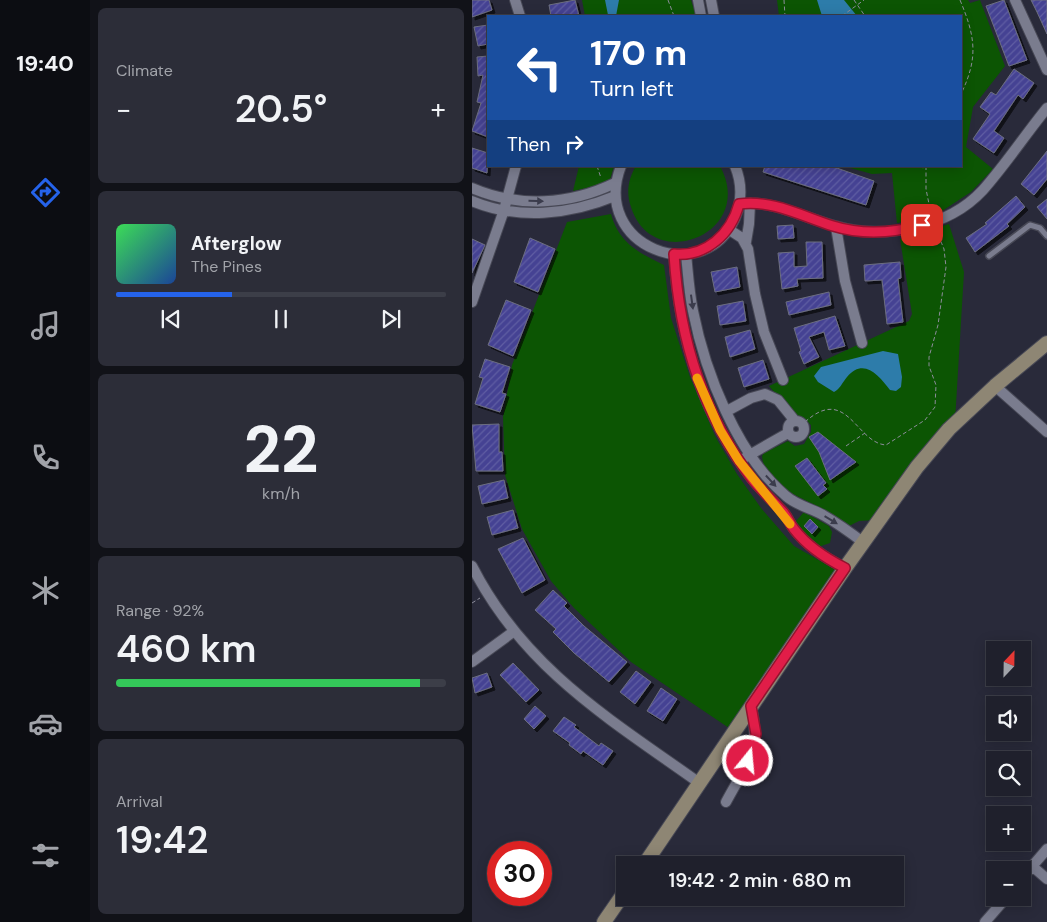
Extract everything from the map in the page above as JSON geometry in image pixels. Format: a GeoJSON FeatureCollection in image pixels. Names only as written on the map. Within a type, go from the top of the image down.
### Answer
{"type":"FeatureCollection","features":[{"type":"Feature","properties":{"kind":"street"},"geometry":{"type":"LineString","coordinates":[[515,0],[520,15]]}},
{"type":"Feature","properties":{"kind":"street"},"geometry":{"type":"LineString","coordinates":[[698,0],[701,15]]}},
{"type":"Feature","properties":{"kind":"street"},"geometry":{"type":"LineString","coordinates":[[711,0],[714,15]]}},
{"type":"Feature","properties":{"kind":"street"},"geometry":{"type":"LineString","coordinates":[[1016,0],[1046,70]]}},
{"type":"Feature","properties":{"kind":"street"},"geometry":{"type":"LineString","coordinates":[[745,203],[774,207],[836,227],[879,232],[911,228],[933,222],[968,203],[982,191],[1046,108]]}},
{"type":"Feature","properties":{"kind":"street"},"geometry":{"type":"LineString","coordinates":[[472,302],[508,199],[516,167]]}},
{"type":"Feature","properties":{"kind":"street"},"geometry":{"type":"LineString","coordinates":[[621,167],[616,183],[615,196],[625,225],[637,239],[653,249],[674,254],[686,254],[710,246],[728,229],[745,203]]}},
{"type":"Feature","properties":{"kind":"street"},"geometry":{"type":"LineString","coordinates":[[735,167],[749,224],[746,242],[764,332],[783,380]]}},
{"type":"Feature","properties":{"kind":"street"},"geometry":{"type":"LineString","coordinates":[[472,188],[508,199],[551,201],[579,197],[616,183]]}},
{"type":"Feature","properties":{"kind":"street"},"geometry":{"type":"LineString","coordinates":[[472,201],[504,210],[537,214],[569,211],[615,196]]}},
{"type":"Feature","properties":{"kind":"street"},"geometry":{"type":"LineString","coordinates":[[836,227],[845,281],[862,343]]}},
{"type":"Feature","properties":{"kind":"street"},"geometry":{"type":"LineString","coordinates":[[728,229],[746,242]]}},
{"type":"Feature","properties":{"kind":"street"},"geometry":{"type":"LineString","coordinates":[[674,254],[676,291],[682,327],[691,362],[704,397],[720,430],[739,461],[784,514],[804,541],[816,552],[845,568]]}},
{"type":"Feature","properties":{"kind":"street"},"geometry":{"type":"LineString","coordinates":[[686,254],[693,310],[702,346],[727,411],[751,455],[767,479],[794,502],[824,515],[864,543]]}},
{"type":"Feature","properties":{"kind":"street"},"geometry":{"type":"LineString","coordinates":[[650,856],[698,782],[917,467],[949,429],[995,386],[1046,343]]}},
{"type":"Feature","properties":{"kind":"street"},"geometry":{"type":"LineString","coordinates":[[995,386],[1046,432]]}},
{"type":"Feature","properties":{"kind":"street"},"geometry":{"type":"LineString","coordinates":[[727,411],[750,398],[765,394],[778,400],[804,431],[800,437],[793,437],[788,433],[739,461]]}},
{"type":"Feature","properties":{"kind":"street"},"geometry":{"type":"LineString","coordinates":[[784,514],[794,502]]}},
{"type":"Feature","properties":{"kind":"street"},"geometry":{"type":"LineString","coordinates":[[472,566],[486,594],[513,632],[550,670],[586,702],[698,782]]}},
{"type":"Feature","properties":{"kind":"street"},"geometry":{"type":"LineString","coordinates":[[472,662],[513,632]]}},
{"type":"Feature","properties":{"kind":"street"},"geometry":{"type":"LineString","coordinates":[[726,802],[754,747],[756,734],[751,706]]}},
{"type":"Feature","properties":{"kind":"street"},"geometry":{"type":"LineString","coordinates":[[1046,849],[1032,866],[1046,879]]}},
{"type":"Feature","properties":{"kind":"street"},"geometry":{"type":"LineString","coordinates":[[604,922],[616,905]]}},
{"type":"Feature","properties":{"kind":"street"},"geometry":{"type":"LineString","coordinates":[[985,922],[999,906]]}},
{"type":"Feature","properties":{"kind":"lane"},"geometry":{"type":"LineString","coordinates":[[989,256],[1030,225],[1040,228],[1046,236]]}},
{"type":"Feature","properties":{"kind":"path"},"geometry":{"type":"LineString","coordinates":[[668,0],[674,15]]}},
{"type":"Feature","properties":{"kind":"path"},"geometry":{"type":"LineString","coordinates":[[784,0],[785,15]]}},
{"type":"Feature","properties":{"kind":"path"},"geometry":{"type":"LineString","coordinates":[[854,0],[864,15]]}},
{"type":"Feature","properties":{"kind":"path"},"geometry":{"type":"LineString","coordinates":[[843,15],[864,0]]}},
{"type":"Feature","properties":{"kind":"path"},"geometry":{"type":"LineString","coordinates":[[960,0],[974,38],[972,66],[962,91]]}},
{"type":"Feature","properties":{"kind":"path"},"geometry":{"type":"LineString","coordinates":[[597,167],[606,188]]}},
{"type":"Feature","properties":{"kind":"path"},"geometry":{"type":"LineString","coordinates":[[799,423],[820,411],[828,409],[847,417],[876,442],[886,445],[926,420],[935,407],[936,385],[929,366],[929,357],[938,325],[946,262],[944,249],[933,222],[926,188],[926,167]]}},
{"type":"Feature","properties":{"kind":"path"},"geometry":{"type":"LineString","coordinates":[[846,446],[865,432]]}},
{"type":"Feature","properties":{"kind":"path"},"geometry":{"type":"LineString","coordinates":[[472,603],[486,594]]}},
{"type":"Feature","properties":{"kind":"green space"},"geometry":{"type":"Polygon","coordinates":[[[582,0],[691,0],[696,15],[585,15],[582,0]]]}},
{"type":"Feature","properties":{"kind":"green space"},"geometry":{"type":"Polygon","coordinates":[[[777,0],[968,0],[970,3],[980,0],[1005,66],[973,107],[966,147],[993,169],[971,192],[936,215],[897,223],[892,173],[872,174],[847,167],[962,167],[962,15],[779,15],[777,0]]]}},
{"type":"Feature","properties":{"kind":"green space"},"geometry":{"type":"Polygon","coordinates":[[[579,167],[614,167],[609,183],[573,191],[579,167]]]}},
{"type":"Feature","properties":{"kind":"green space"},"geometry":{"type":"Polygon","coordinates":[[[636,167],[720,167],[728,190],[725,211],[714,227],[697,237],[678,242],[659,239],[642,228],[631,207],[629,186],[636,167]]]}},
{"type":"Feature","properties":{"kind":"green space"},"geometry":{"type":"Polygon","coordinates":[[[611,214],[619,233],[631,246],[664,265],[671,318],[690,377],[715,436],[737,474],[761,508],[794,546],[836,570],[729,728],[631,662],[574,608],[551,581],[522,529],[505,475],[503,417],[512,365],[567,222],[611,214]]]}},
{"type":"Feature","properties":{"kind":"green space"},"geometry":{"type":"Polygon","coordinates":[[[949,224],[964,272],[955,421],[875,520],[859,521],[847,527],[822,509],[783,488],[775,482],[764,466],[762,456],[764,453],[788,441],[795,446],[804,444],[811,432],[811,425],[805,419],[795,417],[769,386],[909,321],[912,314],[900,239],[949,224]]]}},
{"type":"Feature","properties":{"kind":"green space"},"geometry":{"type":"Polygon","coordinates":[[[804,512],[829,526],[832,532],[830,543],[818,547],[813,544],[796,521],[804,512]]]}},
{"type":"Feature","properties":{"kind":"water"},"geometry":{"type":"Polygon","coordinates":[[[605,0],[619,0],[616,15],[608,15],[605,0]]]}},
{"type":"Feature","properties":{"kind":"water"},"geometry":{"type":"Polygon","coordinates":[[[817,0],[844,0],[856,15],[822,15],[817,0]]]}},
{"type":"Feature","properties":{"kind":"water"},"geometry":{"type":"Polygon","coordinates":[[[883,351],[898,354],[902,377],[901,387],[896,391],[890,390],[876,374],[865,369],[853,371],[834,392],[818,382],[814,376],[821,367],[883,351]]]}},
{"type":"Feature","properties":{"kind":"building"},"geometry":{"type":"Polygon","coordinates":[[[472,0],[489,0],[492,10],[472,17],[472,0]]]}},
{"type":"Feature","properties":{"kind":"building"},"geometry":{"type":"Polygon","coordinates":[[[575,0],[579,15],[551,15],[549,5],[575,0]]]}},
{"type":"Feature","properties":{"kind":"building"},"geometry":{"type":"Polygon","coordinates":[[[1004,0],[1027,60],[1009,66],[986,6],[1004,0]]]}},
{"type":"Feature","properties":{"kind":"building"},"geometry":{"type":"Polygon","coordinates":[[[1031,0],[1047,0],[1047,34],[1037,12],[1031,0]]]}},
{"type":"Feature","properties":{"kind":"building"},"geometry":{"type":"Polygon","coordinates":[[[487,25],[487,44],[478,46],[474,27],[487,25]]]}},
{"type":"Feature","properties":{"kind":"building"},"geometry":{"type":"Polygon","coordinates":[[[487,56],[487,137],[472,131],[481,103],[477,102],[483,75],[478,76],[477,57],[487,56]]]}},
{"type":"Feature","properties":{"kind":"building"},"geometry":{"type":"Polygon","coordinates":[[[1014,69],[1034,83],[1023,99],[1018,95],[994,131],[1004,138],[994,153],[973,139],[990,114],[980,107],[991,92],[996,95],[1014,69]]]}},
{"type":"Feature","properties":{"kind":"building"},"geometry":{"type":"Polygon","coordinates":[[[472,148],[487,153],[487,173],[472,168],[472,148]]]}},
{"type":"Feature","properties":{"kind":"building"},"geometry":{"type":"Polygon","coordinates":[[[1047,151],[1047,179],[1034,195],[1021,184],[1047,151]]]}},
{"type":"Feature","properties":{"kind":"building"},"geometry":{"type":"Polygon","coordinates":[[[765,167],[834,167],[874,181],[866,205],[763,172],[765,167]]]}},
{"type":"Feature","properties":{"kind":"building"},"geometry":{"type":"Polygon","coordinates":[[[1016,196],[1025,207],[1007,224],[1009,226],[975,252],[966,238],[987,224],[985,223],[1016,196]]]}},
{"type":"Feature","properties":{"kind":"building"},"geometry":{"type":"Polygon","coordinates":[[[1047,199],[1047,219],[1037,207],[1047,199]]]}},
{"type":"Feature","properties":{"kind":"building"},"geometry":{"type":"Polygon","coordinates":[[[793,225],[794,238],[778,239],[777,226],[793,225]]]}},
{"type":"Feature","properties":{"kind":"building"},"geometry":{"type":"Polygon","coordinates":[[[530,238],[555,249],[538,292],[514,282],[530,238]]]}},
{"type":"Feature","properties":{"kind":"building"},"geometry":{"type":"Polygon","coordinates":[[[472,239],[485,245],[472,273],[472,239]]]}},
{"type":"Feature","properties":{"kind":"building"},"geometry":{"type":"Polygon","coordinates":[[[806,242],[822,242],[823,278],[797,279],[798,286],[782,289],[778,253],[794,252],[794,267],[807,266],[806,242]]]}},
{"type":"Feature","properties":{"kind":"building"},"geometry":{"type":"Polygon","coordinates":[[[900,262],[901,278],[898,279],[903,322],[887,324],[882,280],[865,281],[864,265],[900,262]]]}},
{"type":"Feature","properties":{"kind":"building"},"geometry":{"type":"Polygon","coordinates":[[[737,267],[740,287],[715,292],[711,272],[737,267]]]}},
{"type":"Feature","properties":{"kind":"building"},"geometry":{"type":"Polygon","coordinates":[[[829,292],[831,305],[789,315],[786,302],[829,292]]]}},
{"type":"Feature","properties":{"kind":"building"},"geometry":{"type":"Polygon","coordinates":[[[506,300],[531,310],[513,356],[488,345],[506,300]]]}},
{"type":"Feature","properties":{"kind":"building"},"geometry":{"type":"Polygon","coordinates":[[[743,301],[746,321],[720,325],[717,306],[743,301]]]}},
{"type":"Feature","properties":{"kind":"building"},"geometry":{"type":"Polygon","coordinates":[[[835,316],[845,346],[829,350],[824,332],[809,337],[819,357],[804,364],[799,352],[801,351],[794,328],[835,316]]]}},
{"type":"Feature","properties":{"kind":"building"},"geometry":{"type":"Polygon","coordinates":[[[750,330],[755,349],[730,357],[725,337],[750,330]]]}},
{"type":"Feature","properties":{"kind":"building"},"geometry":{"type":"Polygon","coordinates":[[[485,359],[510,367],[502,393],[506,394],[500,412],[475,404],[483,378],[479,377],[485,359]]]}},
{"type":"Feature","properties":{"kind":"building"},"geometry":{"type":"Polygon","coordinates":[[[763,360],[769,379],[744,387],[738,368],[763,360]]]}},
{"type":"Feature","properties":{"kind":"building"},"geometry":{"type":"Polygon","coordinates":[[[499,424],[499,452],[502,452],[503,471],[476,471],[472,425],[499,424]]]}},
{"type":"Feature","properties":{"kind":"building"},"geometry":{"type":"Polygon","coordinates":[[[818,432],[856,462],[830,480],[819,452],[809,437],[818,432]]]}},
{"type":"Feature","properties":{"kind":"building"},"geometry":{"type":"Polygon","coordinates":[[[807,458],[826,483],[823,485],[827,489],[818,496],[795,466],[807,458]]]}},
{"type":"Feature","properties":{"kind":"building"},"geometry":{"type":"Polygon","coordinates":[[[504,480],[508,498],[482,504],[478,486],[504,480]]]}},
{"type":"Feature","properties":{"kind":"building"},"geometry":{"type":"Polygon","coordinates":[[[513,510],[518,528],[492,535],[487,517],[513,510]]]}},
{"type":"Feature","properties":{"kind":"building"},"geometry":{"type":"Polygon","coordinates":[[[810,519],[818,527],[812,534],[804,526],[810,519]]]}},
{"type":"Feature","properties":{"kind":"building"},"geometry":{"type":"Polygon","coordinates":[[[523,538],[545,580],[522,593],[498,549],[523,538]]]}},
{"type":"Feature","properties":{"kind":"building"},"geometry":{"type":"Polygon","coordinates":[[[553,590],[567,603],[564,606],[584,626],[627,662],[609,682],[574,653],[553,632],[556,629],[535,610],[553,590]]]}},
{"type":"Feature","properties":{"kind":"building"},"geometry":{"type":"Polygon","coordinates":[[[513,663],[539,690],[526,702],[500,675],[513,663]]]}},
{"type":"Feature","properties":{"kind":"building"},"geometry":{"type":"Polygon","coordinates":[[[636,671],[651,682],[635,704],[620,692],[636,671]]]}},
{"type":"Feature","properties":{"kind":"building"},"geometry":{"type":"Polygon","coordinates":[[[487,673],[492,687],[475,693],[472,678],[487,673]]]}},
{"type":"Feature","properties":{"kind":"building"},"geometry":{"type":"Polygon","coordinates":[[[661,688],[677,699],[663,721],[647,711],[661,688]]]}},
{"type":"Feature","properties":{"kind":"building"},"geometry":{"type":"Polygon","coordinates":[[[535,706],[546,716],[534,729],[524,719],[535,706]]]}},
{"type":"Feature","properties":{"kind":"building"},"geometry":{"type":"Polygon","coordinates":[[[564,717],[599,746],[601,743],[613,751],[603,765],[583,751],[581,754],[569,745],[570,743],[553,731],[564,717]]]}},
{"type":"Feature","properties":{"kind":"slow traffic"},"geometry":{"type":"LineString","coordinates":[[697,378],[720,430],[739,461],[753,480],[784,514],[790,524]]}},
{"type":"Feature","properties":{"kind":"route"},"geometry":{"type":"LineString","coordinates":[[748,761],[754,747],[756,734],[751,706],[845,568],[816,552],[804,541],[784,514],[753,480],[720,430],[704,397],[691,362],[682,327],[676,291],[674,254],[686,254],[710,246],[723,236],[733,222],[739,204],[750,202],[774,207],[836,227],[854,230],[893,231],[922,225]]}}]}
